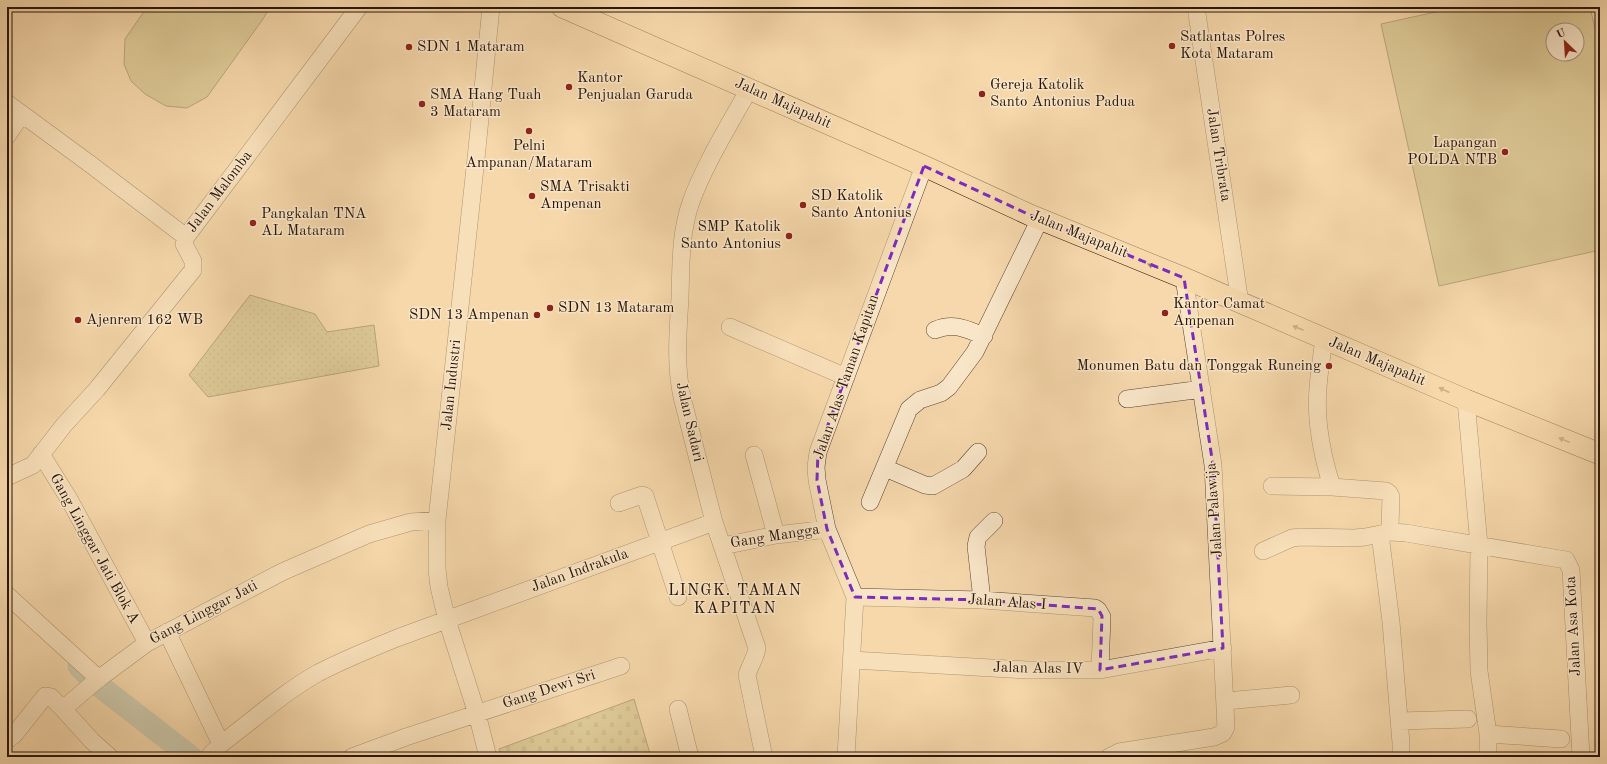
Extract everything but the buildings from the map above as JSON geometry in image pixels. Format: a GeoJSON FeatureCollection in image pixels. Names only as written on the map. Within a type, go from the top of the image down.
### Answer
{"type":"FeatureCollection","features":[{"type":"Feature","properties":{"kind":"main road","name":"Jalan Majapahit"},"geometry":{"type":"LineString","coordinates":[[562,7],[924,166],[1040,219],[1184,278],[1466,400],[1600,454]]}},
{"type":"Feature","properties":{"kind":"street","name":"Jalan Malomba"},"geometry":{"type":"LineString","coordinates":[[7,103],[186,237],[358,7]]}},
{"type":"Feature","properties":{"kind":"street","name":"Jalan Industri"},"geometry":{"type":"LineString","coordinates":[[488,757],[477,714],[447,620],[437,569],[437,520],[478,149],[491,7]]}},
{"type":"Feature","properties":{"kind":"street","name":"Jalan Tribrata"},"geometry":{"type":"LineString","coordinates":[[1196,7],[1240,303]]}},
{"type":"Feature","properties":{"kind":"street","name":"Jalan Sadari"},"geometry":{"type":"LineString","coordinates":[[750,89],[703,174],[691,202],[682,234],[678,380],[714,522],[757,648],[756,655],[747,675],[764,757]]}},
{"type":"Feature","properties":{"kind":"street"},"geometry":{"type":"LineString","coordinates":[[7,136],[22,114]]}},
{"type":"Feature","properties":{"kind":"street","name":"Jalan Alas Taman Kapitan"},"geometry":{"type":"LineString","coordinates":[[846,757],[855,597],[827,529],[817,480],[818,452],[924,166]]}},
{"type":"Feature","properties":{"kind":"street"},"geometry":{"type":"LineString","coordinates":[[870,502],[909,409],[920,400],[941,393],[949,387],[972,356],[984,336],[1040,219]]}},
{"type":"Feature","properties":{"kind":"street"},"geometry":{"type":"LineString","coordinates":[[7,477],[33,465],[64,425],[98,389],[193,270],[193,261],[184,244],[186,237]]}},
{"type":"Feature","properties":{"kind":"street","name":"Jalan Palawija"},"geometry":{"type":"LineString","coordinates":[[1109,757],[1119,752],[1214,737],[1221,735],[1225,731],[1226,701],[1213,465],[1184,278]]}},
{"type":"Feature","properties":{"kind":"street"},"geometry":{"type":"LineString","coordinates":[[935,330],[948,326],[955,326],[984,336]]}},
{"type":"Feature","properties":{"kind":"street"},"geometry":{"type":"LineString","coordinates":[[730,327],[846,377]]}},
{"type":"Feature","properties":{"kind":"street"},"geometry":{"type":"LineString","coordinates":[[1324,339],[1318,389],[1318,413],[1324,461],[1332,487]]}},
{"type":"Feature","properties":{"kind":"street"},"geometry":{"type":"LineString","coordinates":[[1126,399],[1202,389]]}},
{"type":"Feature","properties":{"kind":"street"},"geometry":{"type":"LineString","coordinates":[[1466,400],[1479,545],[1479,671],[1488,734],[1488,757]]}},
{"type":"Feature","properties":{"kind":"street"},"geometry":{"type":"LineString","coordinates":[[885,468],[925,485],[933,486],[963,469],[978,452]]}},
{"type":"Feature","properties":{"kind":"street","name":"Gang Linggar Jati Blok A"},"geometry":{"type":"LineString","coordinates":[[41,454],[69,499],[147,643]]}},
{"type":"Feature","properties":{"kind":"street"},"geometry":{"type":"LineString","coordinates":[[754,455],[776,535]]}},
{"type":"Feature","properties":{"kind":"street"},"geometry":{"type":"LineString","coordinates":[[1272,486],[1332,487],[1386,491],[1391,497],[1387,531],[1391,622],[1400,721],[1401,757]]}},
{"type":"Feature","properties":{"kind":"street"},"geometry":{"type":"LineString","coordinates":[[619,503],[642,495],[645,496],[678,597]]}},
{"type":"Feature","properties":{"kind":"street","name":"Gang Linggar Jati"},"geometry":{"type":"LineString","coordinates":[[63,709],[96,681],[147,643],[282,572],[369,534],[411,522],[437,520]]}},
{"type":"Feature","properties":{"kind":"street"},"geometry":{"type":"LineString","coordinates":[[982,600],[976,546],[978,537],[994,521]]}},
{"type":"Feature","properties":{"kind":"street","name":"Jalan Indrakula"},"geometry":{"type":"LineString","coordinates":[[167,632],[216,749],[292,690],[317,674],[376,647],[714,522]]}},
{"type":"Feature","properties":{"kind":"street","name":"Gang Mangga"},"geometry":{"type":"LineString","coordinates":[[722,546],[776,535],[827,529]]}},
{"type":"Feature","properties":{"kind":"street","name":"Jalan Asa Kota"},"geometry":{"type":"LineString","coordinates":[[1263,551],[1292,538],[1355,538],[1387,531],[1566,560],[1572,570],[1581,757]]}},
{"type":"Feature","properties":{"kind":"street"},"geometry":{"type":"LineString","coordinates":[[7,595],[96,681]]}},
{"type":"Feature","properties":{"kind":"street","name":"Jalan Alas I"},"geometry":{"type":"LineString","coordinates":[[855,597],[982,600],[1098,610],[1102,617],[1100,670]]}},
{"type":"Feature","properties":{"kind":"street","name":"Jalan Alas IV"},"geometry":{"type":"LineString","coordinates":[[852,660],[1027,670],[1100,670],[1222,648]]}},
{"type":"Feature","properties":{"kind":"street","name":"Gang Dewi Sri"},"geometry":{"type":"LineString","coordinates":[[352,757],[406,737],[621,666]]}},
{"type":"Feature","properties":{"kind":"street"},"geometry":{"type":"LineString","coordinates":[[7,740],[14,735],[45,696],[51,697],[92,741],[110,757]]}},
{"type":"Feature","properties":{"kind":"street"},"geometry":{"type":"LineString","coordinates":[[1226,701],[1291,696]]}},
{"type":"Feature","properties":{"kind":"street"},"geometry":{"type":"LineString","coordinates":[[678,709],[690,757]]}},
{"type":"Feature","properties":{"kind":"street"},"geometry":{"type":"LineString","coordinates":[[1400,721],[1468,719]]}},
{"type":"Feature","properties":{"kind":"street"},"geometry":{"type":"LineString","coordinates":[[1488,734],[1560,739]]}},
{"type":"Feature","properties":{"kind":"highlighted area"},"geometry":{"type":"Polygon","coordinates":[[[924,166],[1030,215],[1184,278],[1213,465],[1223,648],[1100,670],[1102,616],[1098,609],[982,600],[855,597],[827,529],[817,480],[818,452],[924,166]]]}},
{"type":"Feature","properties":{"kind":"green space"},"geometry":{"type":"Polygon","coordinates":[[[147,7],[270,7],[207,97],[187,108],[166,106],[145,94],[131,81],[124,64],[125,39],[147,7]]]}},
{"type":"Feature","properties":{"kind":"green space","name":"Lapangan POLDA NTB"},"geometry":{"type":"Polygon","coordinates":[[[1458,7],[1590,7],[1600,50],[1600,250],[1439,286],[1381,24],[1458,7]]]}},
{"type":"Feature","properties":{"kind":"green space"},"geometry":{"type":"Polygon","coordinates":[[[250,295],[315,314],[327,332],[374,325],[379,366],[208,397],[189,375],[250,295]]]}},
{"type":"Feature","properties":{"kind":"green space"},"geometry":{"type":"Polygon","coordinates":[[[634,699],[651,757],[502,757],[499,749],[634,699]]]}},
{"type":"Feature","properties":{"kind":"waterway"},"geometry":{"type":"LineString","coordinates":[[79,666],[97,684],[191,757]]}},
{"type":"Feature","properties":{"kind":"place","name":"Satlantas Polres Kota Mataram"},"geometry":{"type":"Point","coordinates":[1172,46]}},
{"type":"Feature","properties":{"kind":"place","name":"SDN 1 Mataram"},"geometry":{"type":"Point","coordinates":[409,47]}},
{"type":"Feature","properties":{"kind":"place","name":"Kantor Penjualan Garuda"},"geometry":{"type":"Point","coordinates":[569,87]}},
{"type":"Feature","properties":{"kind":"place","name":"Gereja Katolik Santo Antonius Padua"},"geometry":{"type":"Point","coordinates":[982,94]}},
{"type":"Feature","properties":{"kind":"place","name":"SMA Hang Tuah 3 Mataram"},"geometry":{"type":"Point","coordinates":[422,104]}},
{"type":"Feature","properties":{"kind":"place","name":"Pelni Ampanan/Mataram"},"geometry":{"type":"Point","coordinates":[529,131]}},
{"type":"Feature","properties":{"kind":"place","name":"Lapangan POLDA NTB"},"geometry":{"type":"Point","coordinates":[1505,152]}},
{"type":"Feature","properties":{"kind":"place","name":"SMA Trisakti Ampenan"},"geometry":{"type":"Point","coordinates":[532,196]}},
{"type":"Feature","properties":{"kind":"place","name":"SD Katolik Santo Antonius"},"geometry":{"type":"Point","coordinates":[803,205]}},
{"type":"Feature","properties":{"kind":"place","name":"Pangkalan TNA AL Mataram"},"geometry":{"type":"Point","coordinates":[253,223]}},
{"type":"Feature","properties":{"kind":"place","name":"SMP Katolik Santo Antonius"},"geometry":{"type":"Point","coordinates":[789,236]}},
{"type":"Feature","properties":{"kind":"place","name":"SDN 13 Mataram"},"geometry":{"type":"Point","coordinates":[550,308]}},
{"type":"Feature","properties":{"kind":"place","name":"Kantor Camat Ampenan"},"geometry":{"type":"Point","coordinates":[1165,313]}},
{"type":"Feature","properties":{"kind":"place","name":"SDN 13 Ampenan"},"geometry":{"type":"Point","coordinates":[537,315]}},
{"type":"Feature","properties":{"kind":"place","name":"Ajenrem 162 WB"},"geometry":{"type":"Point","coordinates":[78,320]}},
{"type":"Feature","properties":{"kind":"place","name":"Monumen Batu dan Tonggak Runcing"},"geometry":{"type":"Point","coordinates":[1329,366]}},
{"type":"Feature","properties":{"kind":"district","name":"LINGK. TAMAN KAPITAN"},"geometry":{"type":"Point","coordinates":[735,600]}}]}
